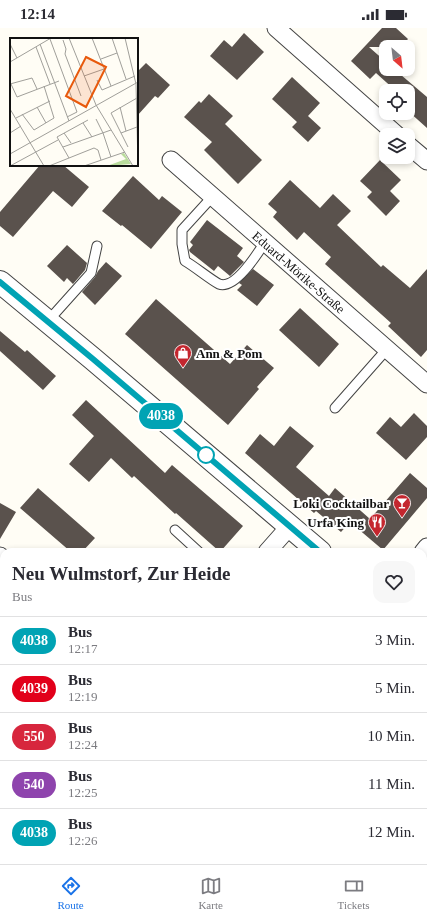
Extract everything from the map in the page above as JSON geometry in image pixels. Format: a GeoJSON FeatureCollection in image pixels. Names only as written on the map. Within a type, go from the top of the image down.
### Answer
{"type":"FeatureCollection","features":[{"type":"Feature","properties":{"kind":"street"},"geometry":{"type":"LineString","coordinates":[[276,28],[389,128]]}},
{"type":"Feature","properties":{"kind":"street"},"geometry":{"type":"LineString","coordinates":[[415,150],[427,161]]}},
{"type":"Feature","properties":{"kind":"street","name":"Eduard-Mörike-Straße"},"geometry":{"type":"LineString","coordinates":[[171,160],[427,384]]}},
{"type":"Feature","properties":{"kind":"street"},"geometry":{"type":"LineString","coordinates":[[0,282],[315,548]]}},
{"type":"Feature","properties":{"kind":"street"},"geometry":{"type":"LineString","coordinates":[[271,548],[290,526]]}},
{"type":"Feature","properties":{"kind":"lane"},"geometry":{"type":"LineString","coordinates":[[213,196],[182,230],[182,244],[185,261],[220,284],[228,284],[257,256],[265,242]]}},
{"type":"Feature","properties":{"kind":"lane"},"geometry":{"type":"LineString","coordinates":[[48,321],[91,272],[98,246]]}},
{"type":"Feature","properties":{"kind":"lane"},"geometry":{"type":"LineString","coordinates":[[335,408],[387,349]]}},
{"type":"Feature","properties":{"kind":"lane"},"geometry":{"type":"LineString","coordinates":[[175,530],[195,548]]}},
{"type":"Feature","properties":{"kind":"building"},"geometry":{"type":"Polygon","coordinates":[[[382,28],[396,28],[408,39],[379,40],[379,47],[369,47],[379,56],[379,76],[376,73],[370,79],[351,61],[382,28]]]}},
{"type":"Feature","properties":{"kind":"building"},"geometry":{"type":"Polygon","coordinates":[[[244,33],[264,52],[237,80],[210,56],[224,40],[232,47],[244,33]]]}},
{"type":"Feature","properties":{"kind":"building"},"geometry":{"type":"Polygon","coordinates":[[[146,63],[170,85],[158,98],[155,96],[138,115],[138,71],[146,63]]]}},
{"type":"Feature","properties":{"kind":"building"},"geometry":{"type":"Polygon","coordinates":[[[379,76],[402,76],[412,84],[388,84],[379,76]]]}},
{"type":"Feature","properties":{"kind":"building"},"geometry":{"type":"Polygon","coordinates":[[[292,77],[320,103],[308,116],[321,128],[308,142],[292,127],[297,122],[272,99],[292,77]]]}},
{"type":"Feature","properties":{"kind":"building"},"geometry":{"type":"Polygon","coordinates":[[[415,87],[427,97],[427,128],[415,117],[415,87]]]}},
{"type":"Feature","properties":{"kind":"building"},"geometry":{"type":"Polygon","coordinates":[[[209,94],[233,116],[225,124],[262,160],[238,184],[204,150],[212,142],[184,117],[199,101],[201,103],[209,94]]]}},
{"type":"Feature","properties":{"kind":"building"},"geometry":{"type":"Polygon","coordinates":[[[379,161],[379,164],[384,164],[401,180],[390,191],[400,201],[386,216],[367,197],[372,192],[360,181],[379,161]]]}},
{"type":"Feature","properties":{"kind":"building"},"geometry":{"type":"Polygon","coordinates":[[[39,166],[64,166],[89,187],[72,207],[53,191],[13,237],[0,226],[0,212],[39,166]]]}},
{"type":"Feature","properties":{"kind":"building"},"geometry":{"type":"Polygon","coordinates":[[[133,176],[159,200],[162,196],[182,212],[151,249],[102,211],[133,176]]]}},
{"type":"Feature","properties":{"kind":"building"},"geometry":{"type":"Polygon","coordinates":[[[290,180],[320,208],[333,194],[351,211],[337,225],[381,267],[383,265],[410,288],[427,269],[427,350],[421,357],[388,326],[391,323],[325,264],[331,257],[304,232],[297,240],[273,217],[277,212],[268,204],[290,180]]]}},
{"type":"Feature","properties":{"kind":"building"},"geometry":{"type":"Polygon","coordinates":[[[207,220],[243,248],[237,256],[244,262],[230,276],[218,266],[214,271],[189,250],[193,245],[190,242],[207,220]]]}},
{"type":"Feature","properties":{"kind":"building"},"geometry":{"type":"Polygon","coordinates":[[[67,245],[87,263],[85,270],[73,284],[67,278],[64,282],[47,266],[67,245]]]}},
{"type":"Feature","properties":{"kind":"building"},"geometry":{"type":"Polygon","coordinates":[[[106,262],[122,276],[95,305],[82,292],[106,262]]]}},
{"type":"Feature","properties":{"kind":"building"},"geometry":{"type":"Polygon","coordinates":[[[253,269],[274,285],[257,306],[237,290],[242,285],[239,283],[253,269]]]}},
{"type":"Feature","properties":{"kind":"building"},"geometry":{"type":"Polygon","coordinates":[[[156,299],[230,364],[247,345],[274,368],[257,387],[259,389],[228,425],[125,334],[156,299]]]}},
{"type":"Feature","properties":{"kind":"building"},"geometry":{"type":"Polygon","coordinates":[[[300,308],[339,344],[319,367],[279,330],[300,308]]]}},
{"type":"Feature","properties":{"kind":"building"},"geometry":{"type":"Polygon","coordinates":[[[0,331],[25,352],[27,350],[56,376],[43,390],[0,351],[0,331]]]}},
{"type":"Feature","properties":{"kind":"building"},"geometry":{"type":"Polygon","coordinates":[[[86,400],[165,473],[172,465],[243,526],[224,548],[215,548],[176,513],[175,514],[134,476],[132,478],[111,458],[89,482],[69,464],[94,436],[72,415],[86,400]]]}},
{"type":"Feature","properties":{"kind":"building"},"geometry":{"type":"Polygon","coordinates":[[[414,413],[427,426],[427,437],[406,460],[376,433],[390,417],[401,427],[414,413]]]}},
{"type":"Feature","properties":{"kind":"building"},"geometry":{"type":"Polygon","coordinates":[[[290,426],[314,446],[296,467],[329,496],[335,488],[370,519],[410,473],[427,488],[427,498],[385,548],[381,548],[350,522],[341,532],[316,511],[314,513],[245,453],[260,434],[274,446],[290,426]]]}},
{"type":"Feature","properties":{"kind":"building"},"geometry":{"type":"Polygon","coordinates":[[[38,488],[95,538],[86,548],[66,548],[20,508],[38,488]]]}},
{"type":"Feature","properties":{"kind":"building"},"geometry":{"type":"Polygon","coordinates":[[[0,503],[16,512],[0,539],[0,503]]]}},
{"type":"Feature","properties":{"kind":"bus line","name":"4038"},"geometry":{"type":"LineString","coordinates":[[0,282],[230,474],[315,548]]}},
{"type":"Feature","properties":{"kind":"place","name":"Ann & Pom"},"geometry":{"type":"Point","coordinates":[183,368]}},
{"type":"Feature","properties":{"kind":"place","name":"Loki Cocktailbar"},"geometry":{"type":"Point","coordinates":[402,518]}},
{"type":"Feature","properties":{"kind":"place","name":"Urfa King"},"geometry":{"type":"Point","coordinates":[377,537]}}]}
